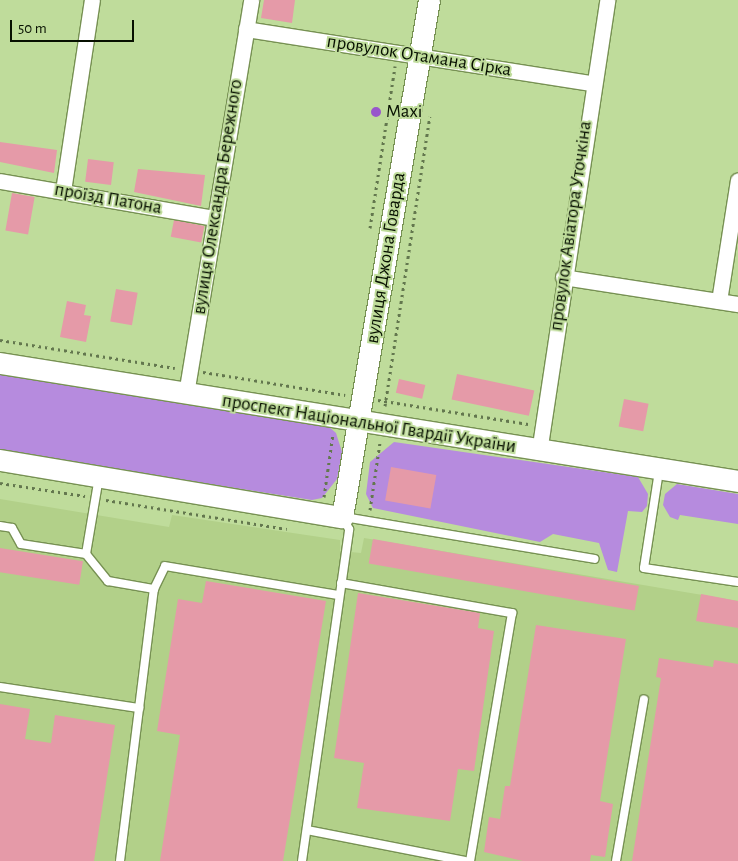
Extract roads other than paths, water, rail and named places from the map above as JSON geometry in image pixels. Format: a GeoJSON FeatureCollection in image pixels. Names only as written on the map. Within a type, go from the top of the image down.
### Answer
{"type":"FeatureCollection","features":[{"type":"Feature","properties":{"kind":"street"},"geometry":{"type":"LineString","coordinates":[[63,191],[92,0]]}},
{"type":"Feature","properties":{"kind":"street","name":"вулиця Олександра Бережного"},"geometry":{"type":"LineString","coordinates":[[186,394],[250,0]]}},
{"type":"Feature","properties":{"kind":"street","name":"вулиця Джона Говарда"},"geometry":{"type":"LineString","coordinates":[[342,517],[358,420],[349,395],[420,55],[428,0]]}},
{"type":"Feature","properties":{"kind":"street","name":"провулок Авіатора Уточкіна"},"geometry":{"type":"LineString","coordinates":[[539,452],[592,83],[607,0]]}},
{"type":"Feature","properties":{"kind":"street","name":"провулок Отамана Сірка"},"geometry":{"type":"LineString","coordinates":[[246,29],[592,83]]}},
{"type":"Feature","properties":{"kind":"street"},"geometry":{"type":"LineString","coordinates":[[719,301],[738,180]]}},
{"type":"Feature","properties":{"kind":"street","name":"проїзд Патона"},"geometry":{"type":"LineString","coordinates":[[0,181],[215,218]]}},
{"type":"Feature","properties":{"kind":"street"},"geometry":{"type":"LineString","coordinates":[[563,277],[738,304]]}},
{"type":"Feature","properties":{"kind":"street","name":"проспект Національної Гвардії України"},"geometry":{"type":"LineString","coordinates":[[0,363],[383,424],[539,452],[738,481]]}},
{"type":"Feature","properties":{"kind":"street"},"geometry":{"type":"LineString","coordinates":[[0,460],[342,517]]}},
{"type":"Feature","properties":{"kind":"lane"},"geometry":{"type":"LineString","coordinates":[[659,471],[644,568],[738,582]]}},
{"type":"Feature","properties":{"kind":"lane"},"geometry":{"type":"LineString","coordinates":[[86,554],[99,477]]}},
{"type":"Feature","properties":{"kind":"lane"},"geometry":{"type":"LineString","coordinates":[[342,517],[594,560]]}},
{"type":"Feature","properties":{"kind":"lane"},"geometry":{"type":"LineString","coordinates":[[302,861],[349,529],[342,517]]}},
{"type":"Feature","properties":{"kind":"lane"},"geometry":{"type":"LineString","coordinates":[[0,526],[12,528],[21,544],[86,554],[108,581],[154,589]]}},
{"type":"Feature","properties":{"kind":"lane"},"geometry":{"type":"LineString","coordinates":[[120,861],[154,589],[165,566],[339,595]]}},
{"type":"Feature","properties":{"kind":"lane"},"geometry":{"type":"LineString","coordinates":[[341,583],[512,613],[470,861]]}},
{"type":"Feature","properties":{"kind":"lane"},"geometry":{"type":"LineString","coordinates":[[0,687],[139,708]]}},
{"type":"Feature","properties":{"kind":"lane"},"geometry":{"type":"LineString","coordinates":[[616,861],[644,699]]}},
{"type":"Feature","properties":{"kind":"lane"},"geometry":{"type":"LineString","coordinates":[[307,830],[465,861]]}},
{"type":"Feature","properties":{"kind":"place","name":"Maxi"},"geometry":{"type":"Point","coordinates":[376,112]}}]}
